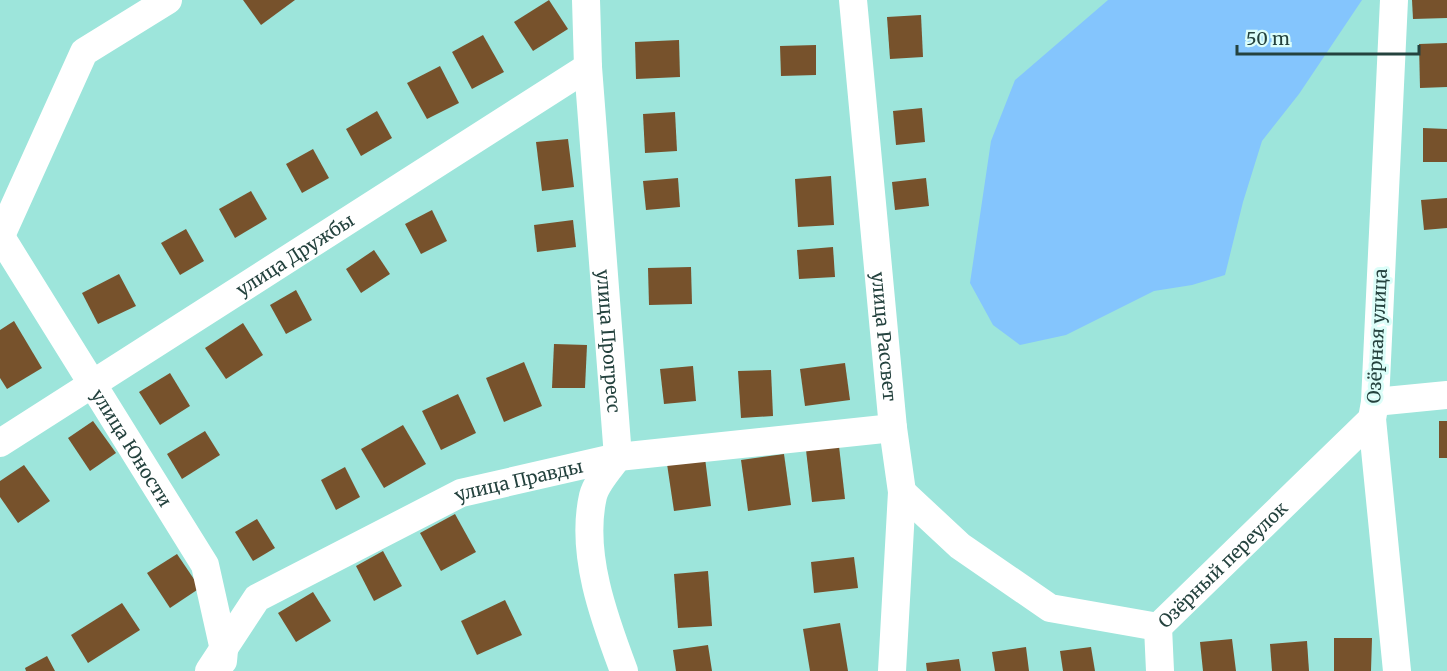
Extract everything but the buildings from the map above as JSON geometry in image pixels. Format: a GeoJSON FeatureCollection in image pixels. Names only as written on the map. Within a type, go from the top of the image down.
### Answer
{"type":"FeatureCollection","features":[{"type":"Feature","properties":{"kind":"street"},"geometry":{"type":"LineString","coordinates":[[0,238],[84,52],[168,0]]}},
{"type":"Feature","properties":{"kind":"street","name":"улица Прогресс"},"geometry":{"type":"LineString","coordinates":[[586,0],[588,67],[618,457]]}},
{"type":"Feature","properties":{"kind":"street","name":"улица Рассвет"},"geometry":{"type":"LineString","coordinates":[[853,0],[893,428],[902,492],[892,671]]}},
{"type":"Feature","properties":{"kind":"street","name":"Озёрная улица"},"geometry":{"type":"LineString","coordinates":[[1394,0],[1374,410],[1397,671]]}},
{"type":"Feature","properties":{"kind":"street","name":"улица Дружбы"},"geometry":{"type":"LineString","coordinates":[[0,443],[588,67]]}},
{"type":"Feature","properties":{"kind":"street","name":"улица Юности"},"geometry":{"type":"LineString","coordinates":[[0,238],[205,565],[219,664]]}},
{"type":"Feature","properties":{"kind":"street"},"geometry":{"type":"LineString","coordinates":[[1374,410],[1447,395]]}},
{"type":"Feature","properties":{"kind":"street","name":"Озёрный переулок"},"geometry":{"type":"LineString","coordinates":[[902,492],[960,546],[1050,608],[1158,627],[1374,410]]}},
{"type":"Feature","properties":{"kind":"street","name":"улица Правды"},"geometry":{"type":"LineString","coordinates":[[219,664],[257,598],[461,493],[618,457],[893,428]]}},
{"type":"Feature","properties":{"kind":"street"},"geometry":{"type":"LineString","coordinates":[[618,457],[593,494],[590,554],[606,624],[624,671]]}},
{"type":"Feature","properties":{"kind":"street"},"geometry":{"type":"LineString","coordinates":[[1158,627],[1160,671]]}},
{"type":"Feature","properties":{"kind":"water"},"geometry":{"type":"Polygon","coordinates":[[[1108,0],[1362,0],[1299,94],[1262,141],[1243,202],[1225,275],[1192,285],[1154,291],[1066,335],[1020,345],[993,325],[970,283],[991,141],[1015,80],[1108,0]]]}}]}
